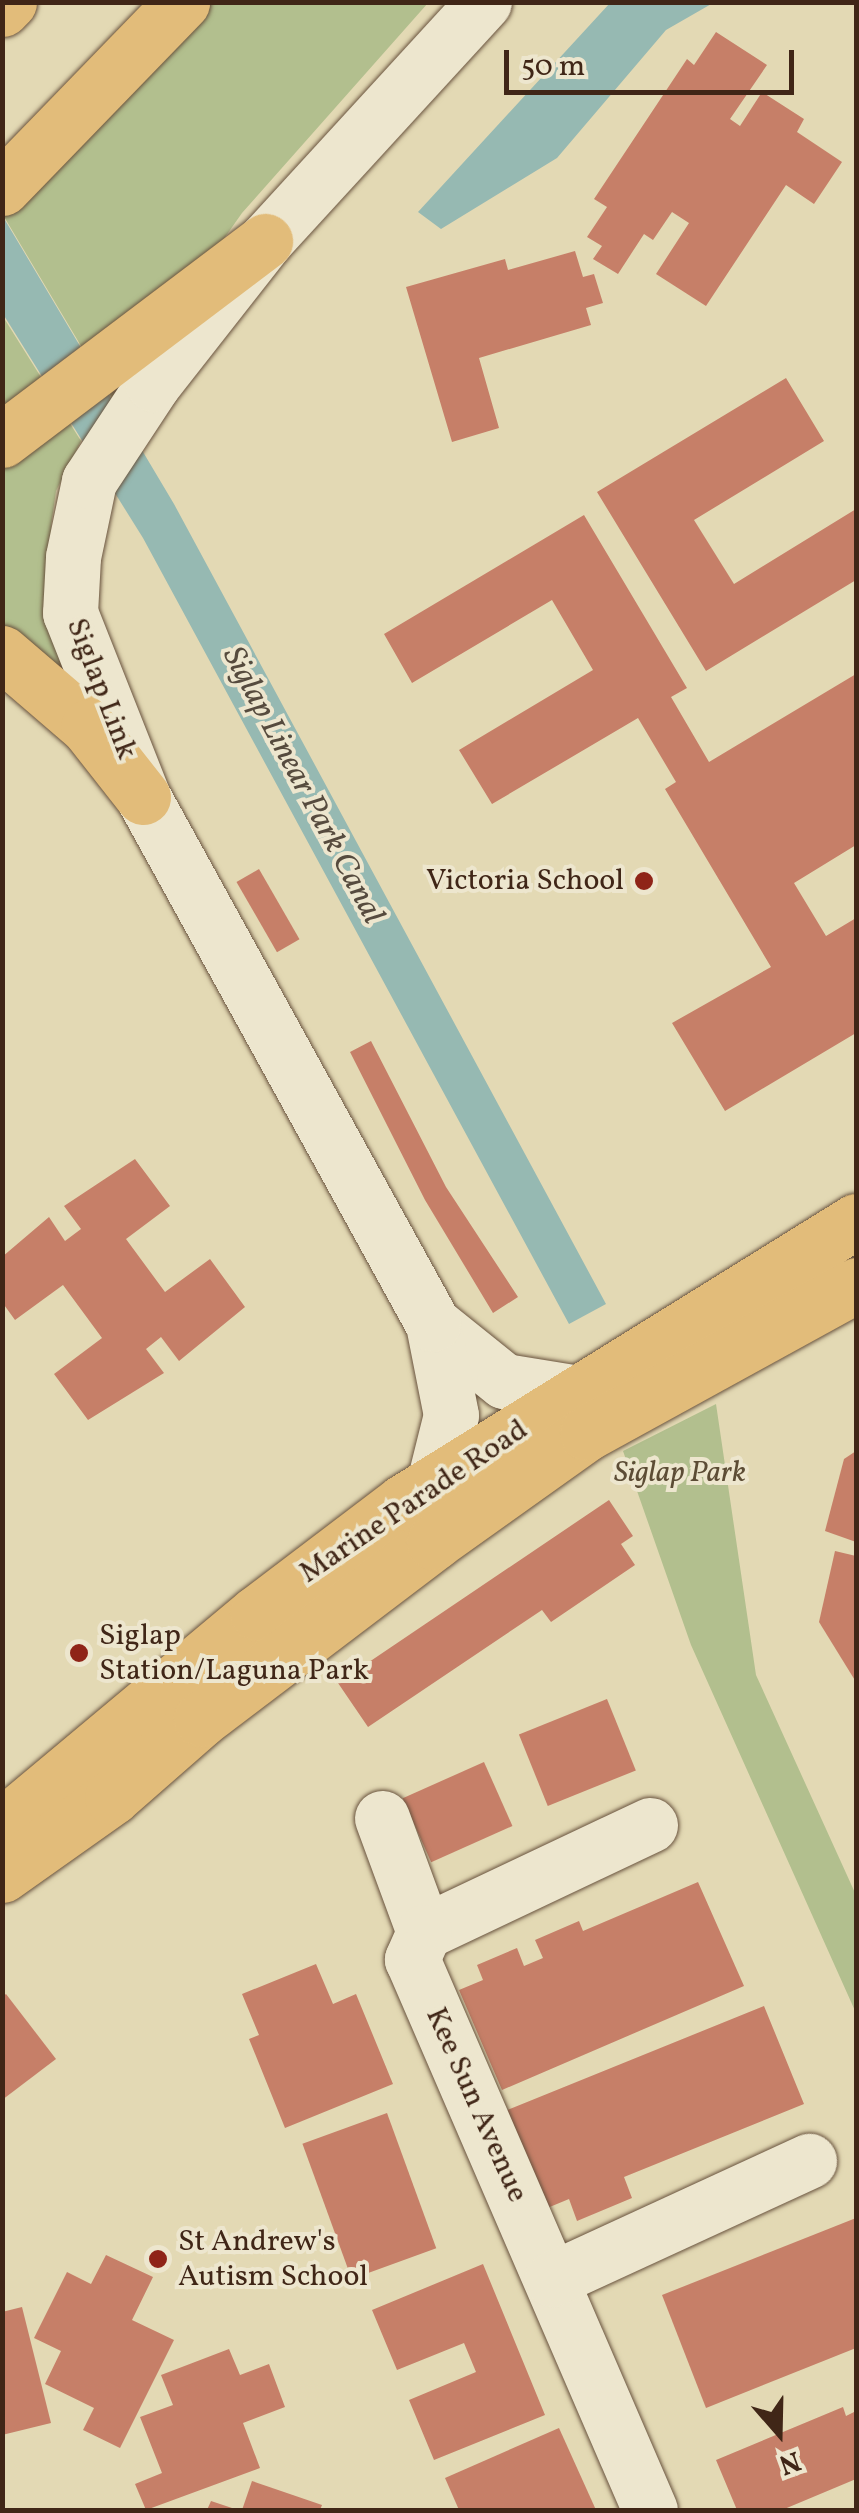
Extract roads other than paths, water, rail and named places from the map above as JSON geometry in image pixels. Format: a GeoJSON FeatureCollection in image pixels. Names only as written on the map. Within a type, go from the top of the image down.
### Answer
{"type":"FeatureCollection","features":[{"type":"Feature","properties":{"kind":"main road"},"geometry":{"type":"LineString","coordinates":[[2,9],[9,2]]}},
{"type":"Feature","properties":{"kind":"main road"},"geometry":{"type":"LineString","coordinates":[[2,188],[182,2]]}},
{"type":"Feature","properties":{"kind":"main road"},"geometry":{"type":"LineString","coordinates":[[17,430],[136,370],[265,242]]}},
{"type":"Feature","properties":{"kind":"main road"},"geometry":{"type":"LineString","coordinates":[[2,653],[88,727],[144,797]]}},
{"type":"Feature","properties":{"kind":"main road","name":"Marine Parade Road"},"geometry":{"type":"LineString","coordinates":[[2,1826],[323,1560],[434,1483],[856,1221]]}},
{"type":"Feature","properties":{"kind":"main road","name":"Marine Parade Road"},"geometry":{"type":"LineString","coordinates":[[2,1875],[112,1797],[201,1718],[576,1440],[856,1284]]}},
{"type":"Feature","properties":{"kind":"street"},"geometry":{"type":"LineString","coordinates":[[265,242],[484,2]]}},
{"type":"Feature","properties":{"kind":"street","name":"Siglap Link"},"geometry":{"type":"LineString","coordinates":[[136,370],[89,481],[72,557],[70,613],[144,797],[432,1324],[451,1415],[434,1483]]}},
{"type":"Feature","properties":{"kind":"street","name":"Siglap Link"},"geometry":{"type":"LineString","coordinates":[[432,1324],[504,1381],[578,1393]]}},
{"type":"Feature","properties":{"kind":"street","name":"Kee Sun Avenue"},"geometry":{"type":"LineString","coordinates":[[382,1818],[424,1932],[412,1958],[650,2510]]}},
{"type":"Feature","properties":{"kind":"street"},"geometry":{"type":"LineString","coordinates":[[424,1932],[650,1825]]}},
{"type":"Feature","properties":{"kind":"street"},"geometry":{"type":"LineString","coordinates":[[552,2279],[809,2162]]}},
{"type":"Feature","properties":{"kind":"water"},"geometry":{"type":"Polygon","coordinates":[[[610,3],[713,3],[666,30],[557,158],[441,229],[418,212],[610,3]]]}},
{"type":"Feature","properties":{"kind":"water","name":"Siglap Linear Park Canal"},"geometry":{"type":"Polygon","coordinates":[[[2,215],[174,504],[606,1304],[569,1324],[143,538],[3,314],[2,215]]]}},
{"type":"Feature","properties":{"kind":"place","name":"Victoria School"},"geometry":{"type":"Point","coordinates":[644,881]}},
{"type":"Feature","properties":{"kind":"place","name":"Siglap Station/Laguna Park"},"geometry":{"type":"Point","coordinates":[79,1653]}},
{"type":"Feature","properties":{"kind":"place","name":"St Andrew's Autism School"},"geometry":{"type":"Point","coordinates":[158,2259]}},
{"type":"Feature","properties":{"kind":"park label","name":"Siglap Park"},"geometry":{"type":"Point","coordinates":[680,1473]}}]}
